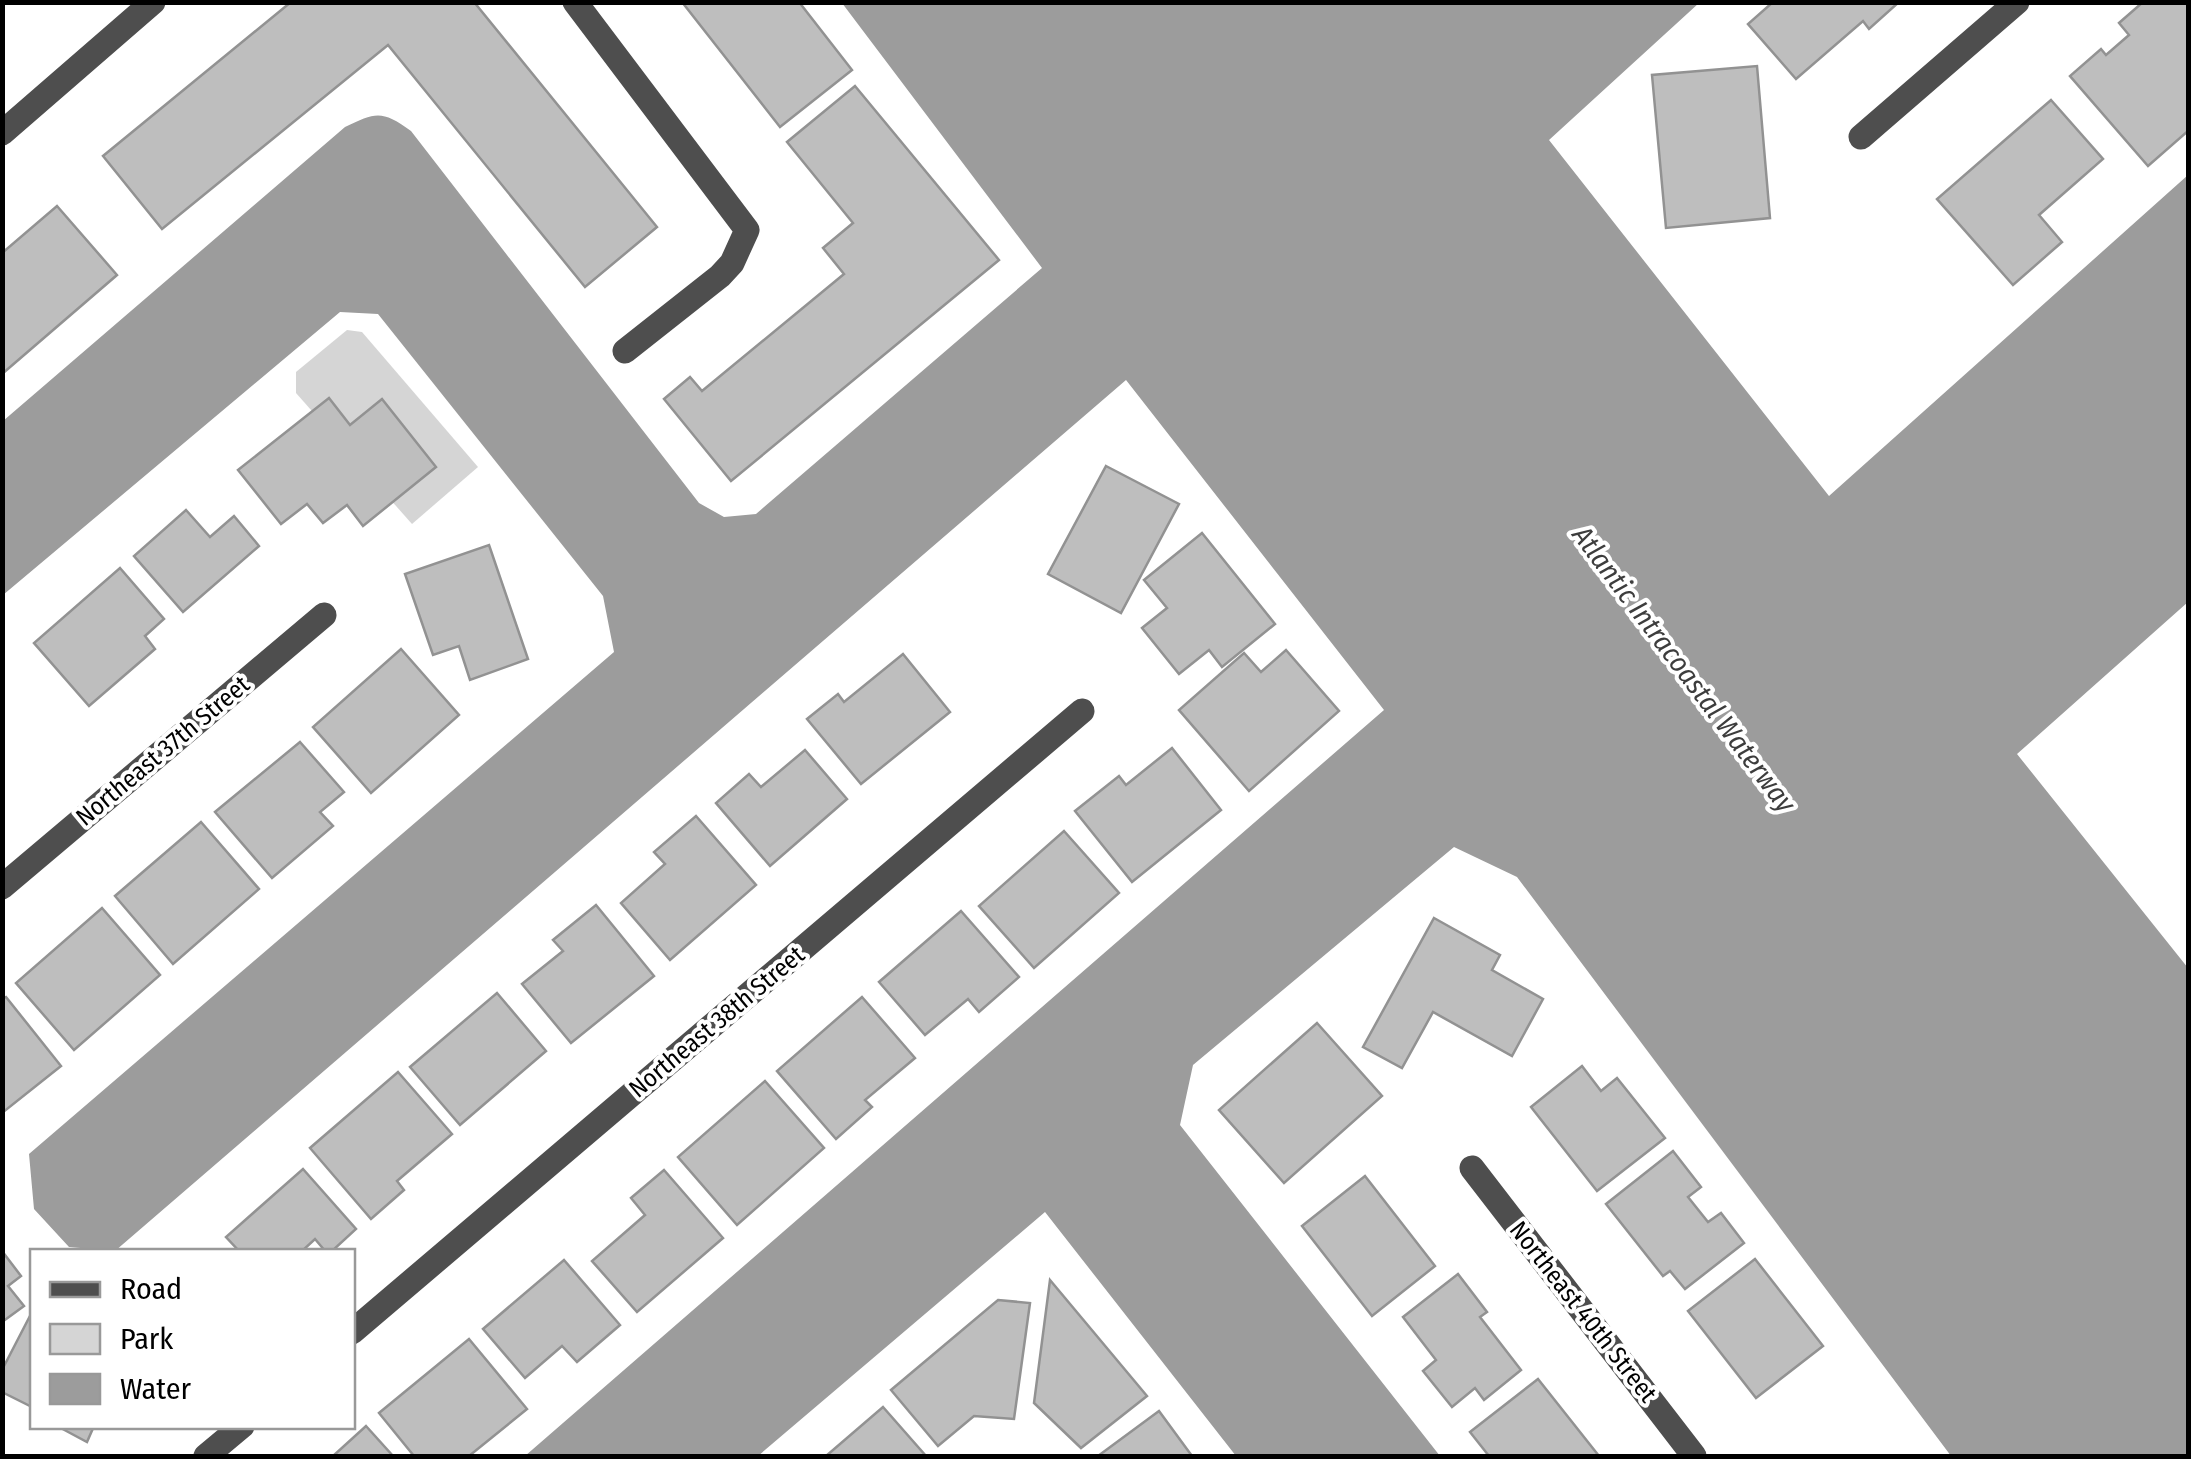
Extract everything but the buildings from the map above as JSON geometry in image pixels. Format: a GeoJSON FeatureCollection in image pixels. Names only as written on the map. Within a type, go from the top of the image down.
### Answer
{"type":"FeatureCollection","features":[{"type":"Feature","properties":{"kind":"street"},"geometry":{"type":"LineString","coordinates":[[2,133],[153,2]]}},
{"type":"Feature","properties":{"kind":"street"},"geometry":{"type":"LineString","coordinates":[[575,2],[746,230],[732,263],[625,352]]}},
{"type":"Feature","properties":{"kind":"street"},"geometry":{"type":"LineString","coordinates":[[1861,137],[2017,2]]}},
{"type":"Feature","properties":{"kind":"street","name":"Northeast 37th Street"},"geometry":{"type":"LineString","coordinates":[[2,887],[324,615]]}},
{"type":"Feature","properties":{"kind":"street","name":"Northeast 38th Street"},"geometry":{"type":"LineString","coordinates":[[355,1329],[1082,712]]}},
{"type":"Feature","properties":{"kind":"street","name":"Northeast 40th Street"},"geometry":{"type":"LineString","coordinates":[[1472,1168],[1694,1456]]}},
{"type":"Feature","properties":{"kind":"street"},"geometry":{"type":"LineString","coordinates":[[206,1456],[238,1429]]}},
{"type":"Feature","properties":{"kind":"green space"},"geometry":{"type":"Polygon","coordinates":[[[347,330],[362,332],[478,467],[412,524],[296,393],[296,372],[347,330]]]}},
{"type":"Feature","properties":{"kind":"water","name":"Atlantic Intracoastal Waterway"},"geometry":{"type":"Polygon","coordinates":[[[842,3],[1699,3],[1549,140],[1829,496],[2188,175],[2188,602],[2017,754],[2188,968],[2188,1456],[1951,1456],[1517,877],[1454,847],[1193,1065],[1180,1125],[1440,1456],[1236,1456],[1045,1212],[758,1456],[525,1456],[1384,710],[1126,380],[117,1249],[69,1247],[34,1209],[29,1154],[614,652],[603,596],[378,314],[340,312],[3,595],[3,421],[345,127],[379,115],[411,131],[699,503],[724,517],[756,514],[1042,268],[842,3]]]}}]}
